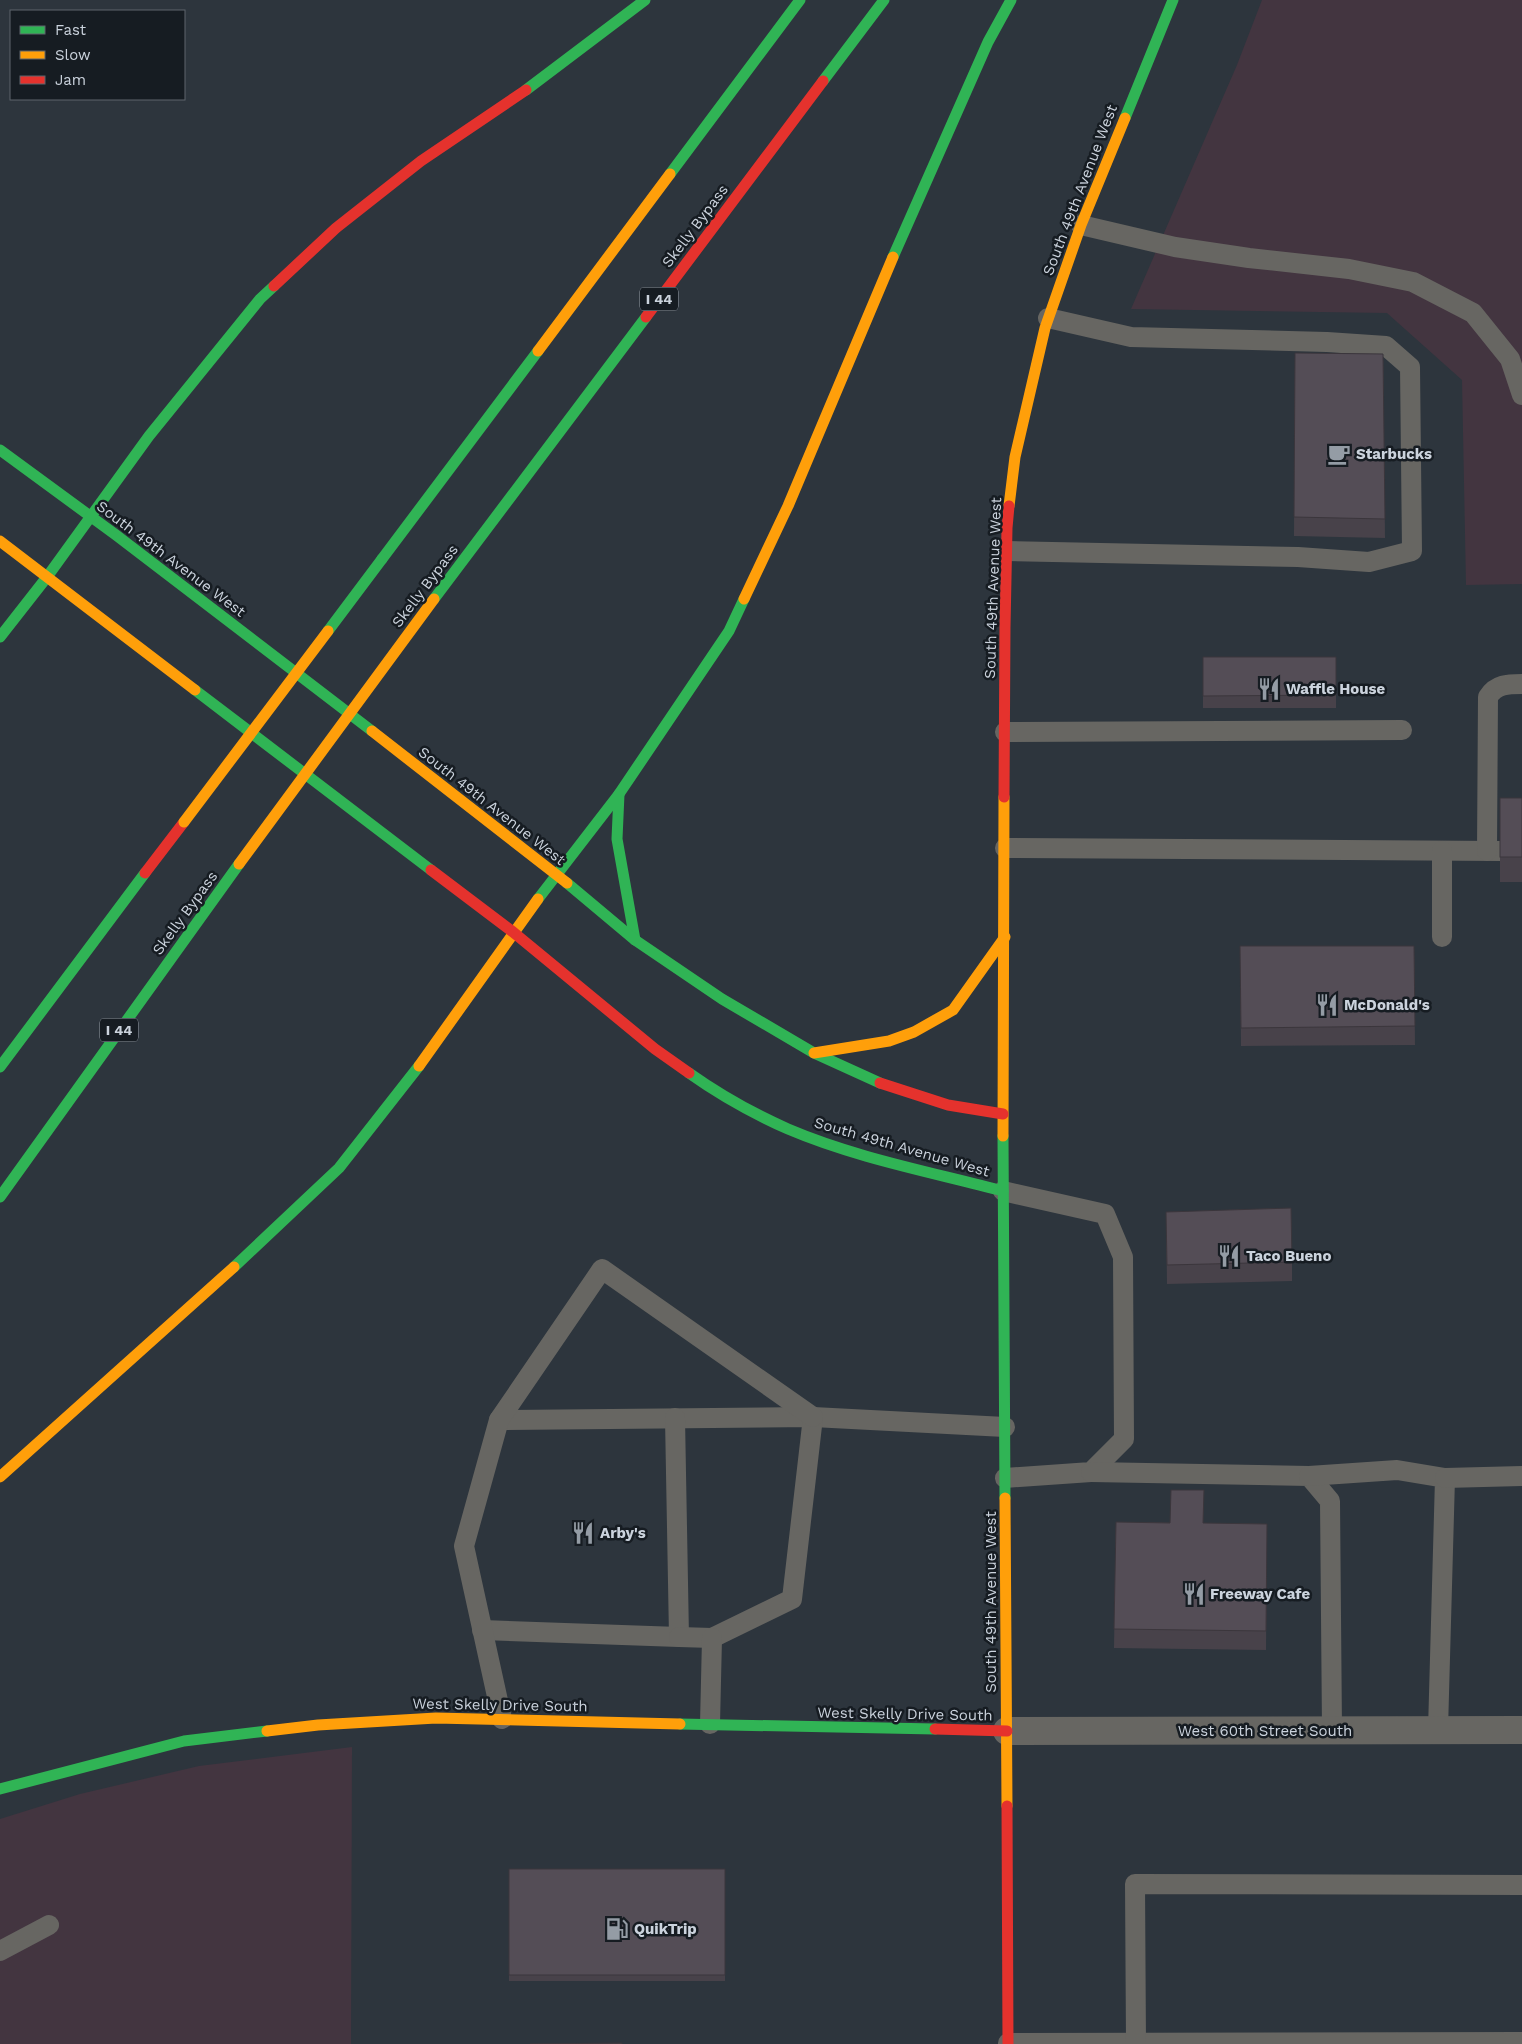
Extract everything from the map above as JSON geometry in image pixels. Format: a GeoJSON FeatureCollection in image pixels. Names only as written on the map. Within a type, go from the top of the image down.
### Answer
{"type":"FeatureCollection","features":[{"type":"Feature","properties":{"kind":"main road"},"geometry":{"type":"LineString","coordinates":[[0,637],[47,578],[149,436],[260,299],[336,228],[421,162],[541,80],[645,0]]}},
{"type":"Feature","properties":{"kind":"main road"},"geometry":{"type":"LineString","coordinates":[[0,1067],[800,0]]}},
{"type":"Feature","properties":{"kind":"main road","name":"Skelly Bypass"},"geometry":{"type":"LineString","coordinates":[[0,1197],[238,864],[434,599],[884,0]]}},
{"type":"Feature","properties":{"kind":"main road"},"geometry":{"type":"LineString","coordinates":[[0,1477],[220,1280],[339,1168],[415,1071],[513,932],[619,794],[729,631],[788,506],[919,197],[988,42],[1011,0]]}},
{"type":"Feature","properties":{"kind":"main road","name":"South 49th Avenue West"},"geometry":{"type":"LineString","coordinates":[[1008,2044],[1003,1191],[1006,551],[1015,458],[1048,318],[1081,225],[1173,0]]}},
{"type":"Feature","properties":{"kind":"main road","name":"South 49th Avenue West"},"geometry":{"type":"LineString","coordinates":[[0,450],[91,516],[557,874],[636,940],[722,999],[814,1053],[877,1082],[948,1105],[1003,1114]]}},
{"type":"Feature","properties":{"kind":"main road","name":"South 49th Avenue West"},"geometry":{"type":"LineString","coordinates":[[0,541],[513,932],[655,1049],[716,1092],[788,1129],[917,1169],[1003,1191]]}},
{"type":"Feature","properties":{"kind":"main road"},"geometry":{"type":"LineString","coordinates":[[619,794],[617,839],[636,940]]}},
{"type":"Feature","properties":{"kind":"main road"},"geometry":{"type":"LineString","coordinates":[[814,1053],[889,1041],[914,1032],[953,1010],[1005,937]]}},
{"type":"Feature","properties":{"kind":"main road","name":"West Skelly Drive South"},"geometry":{"type":"LineString","coordinates":[[0,1789],[184,1741],[318,1725],[436,1718],[1007,1731]]}},
{"type":"Feature","properties":{"kind":"street","name":"West 60th Street South"},"geometry":{"type":"LineString","coordinates":[[1007,1731],[1522,1730]]}},
{"type":"Feature","properties":{"kind":"lane"},"geometry":{"type":"LineString","coordinates":[[1081,225],[1175,247],[1248,258],[1349,269],[1413,282],[1474,312],[1510,359],[1522,396]]}},
{"type":"Feature","properties":{"kind":"lane"},"geometry":{"type":"LineString","coordinates":[[1006,551],[1298,557],[1369,562],[1412,551],[1410,367],[1386,346],[1327,342],[1131,337],[1048,318]]}},
{"type":"Feature","properties":{"kind":"lane"},"geometry":{"type":"LineString","coordinates":[[1005,848],[1493,851],[1488,697],[1499,686],[1522,684]]}},
{"type":"Feature","properties":{"kind":"lane"},"geometry":{"type":"LineString","coordinates":[[1005,732],[1402,730]]}},
{"type":"Feature","properties":{"kind":"lane"},"geometry":{"type":"LineString","coordinates":[[1442,851],[1442,937]]}},
{"type":"Feature","properties":{"kind":"lane"},"geometry":{"type":"LineString","coordinates":[[1003,1191],[1105,1214],[1123,1257],[1124,1439],[1091,1472]]}},
{"type":"Feature","properties":{"kind":"lane"},"geometry":{"type":"LineString","coordinates":[[502,1719],[464,1546],[498,1420],[602,1269],[813,1417]]}},
{"type":"Feature","properties":{"kind":"lane"},"geometry":{"type":"LineString","coordinates":[[498,1420],[813,1417],[1005,1427]]}},
{"type":"Feature","properties":{"kind":"lane"},"geometry":{"type":"LineString","coordinates":[[482,1630],[712,1638],[792,1599],[813,1417]]}},
{"type":"Feature","properties":{"kind":"lane"},"geometry":{"type":"LineString","coordinates":[[674,1418],[680,1636]]}},
{"type":"Feature","properties":{"kind":"lane"},"geometry":{"type":"LineString","coordinates":[[1005,1478],[1091,1472],[1309,1476],[1397,1470],[1445,1478],[1522,1476]]}},
{"type":"Feature","properties":{"kind":"lane"},"geometry":{"type":"LineString","coordinates":[[1309,1476],[1330,1501],[1332,1730]]}},
{"type":"Feature","properties":{"kind":"lane"},"geometry":{"type":"LineString","coordinates":[[1438,1730],[1445,1478]]}},
{"type":"Feature","properties":{"kind":"lane"},"geometry":{"type":"LineString","coordinates":[[710,1724],[712,1638]]}},
{"type":"Feature","properties":{"kind":"lane"},"geometry":{"type":"LineString","coordinates":[[1136,2043],[1135,1884],[1522,1885]]}},
{"type":"Feature","properties":{"kind":"lane"},"geometry":{"type":"LineString","coordinates":[[0,1951],[49,1925]]}},
{"type":"Feature","properties":{"kind":"lane"},"geometry":{"type":"LineString","coordinates":[[1008,2044],[1522,2042]]}},
{"type":"Feature","properties":{"kind":"shaded area"},"geometry":{"type":"Polygon","coordinates":[[[1262,0],[1522,0],[1522,584],[1466,585],[1462,380],[1387,313],[1131,309],[1237,65],[1262,0]]]}},
{"type":"Feature","properties":{"kind":"shaded area"},"geometry":{"type":"Polygon","coordinates":[[[352,1747],[351,2044],[0,2044],[0,1819],[80,1794],[199,1766],[352,1747]]]}},
{"type":"Feature","properties":{"kind":"building","name":"Starbucks"},"geometry":{"type":"Polygon","coordinates":[[[1295,353],[1383,354],[1385,519],[1294,517],[1295,353]]]}},
{"type":"Feature","properties":{"kind":"building","name":"Waffle House"},"geometry":{"type":"Polygon","coordinates":[[[1203,657],[1336,657],[1336,695],[1203,696],[1203,657]]]}},
{"type":"Feature","properties":{"kind":"building"},"geometry":{"type":"Polygon","coordinates":[[[1500,798],[1522,798],[1522,857],[1500,857],[1500,798]]]}},
{"type":"Feature","properties":{"kind":"building","name":"McDonald's"},"geometry":{"type":"Polygon","coordinates":[[[1240,946],[1414,946],[1415,1026],[1241,1028],[1240,946]]]}},
{"type":"Feature","properties":{"kind":"building","name":"Taco Bueno"},"geometry":{"type":"Polygon","coordinates":[[[1291,1208],[1292,1262],[1167,1265],[1166,1212],[1291,1208]]]}},
{"type":"Feature","properties":{"kind":"building"},"geometry":{"type":"Polygon","coordinates":[[[1171,1490],[1204,1490],[1203,1523],[1267,1524],[1266,1631],[1114,1629],[1116,1522],[1170,1523],[1171,1490]]]}},
{"type":"Feature","properties":{"kind":"building","name":"QuikTrip"},"geometry":{"type":"Polygon","coordinates":[[[509,1869],[725,1869],[725,1975],[509,1975],[509,1869]]]}},
{"type":"Feature","properties":{"kind":"building"},"geometry":{"type":"Polygon","coordinates":[[[622,2043],[622,2044],[530,2044],[622,2043]]]}},
{"type":"Feature","properties":{"kind":"traffic: fast"},"geometry":{"type":"LineString","coordinates":[[526,90],[645,0]]}},
{"type":"Feature","properties":{"kind":"traffic: fast"},"geometry":{"type":"LineString","coordinates":[[670,174],[800,0]]}},
{"type":"Feature","properties":{"kind":"traffic: fast"},"geometry":{"type":"LineString","coordinates":[[823,81],[884,0]]}},
{"type":"Feature","properties":{"kind":"traffic: fast"},"geometry":{"type":"LineString","coordinates":[[893,257],[988,42],[1011,0]]}},
{"type":"Feature","properties":{"kind":"traffic: fast"},"geometry":{"type":"LineString","coordinates":[[1125,118],[1173,0]]}},
{"type":"Feature","properties":{"kind":"traffic: fast"},"geometry":{"type":"LineString","coordinates":[[0,637],[47,577],[149,436],[260,299],[274,286]]}},
{"type":"Feature","properties":{"kind":"traffic: fast"},"geometry":{"type":"LineString","coordinates":[[434,599],[646,317]]}},
{"type":"Feature","properties":{"kind":"traffic: fast"},"geometry":{"type":"LineString","coordinates":[[382,559],[538,351]]}},
{"type":"Feature","properties":{"kind":"traffic: fast"},"geometry":{"type":"LineString","coordinates":[[0,450],[116,535],[372,731]]}},
{"type":"Feature","properties":{"kind":"traffic: fast"},"geometry":{"type":"LineString","coordinates":[[328,631],[382,559]]}},
{"type":"Feature","properties":{"kind":"traffic: fast"},"geometry":{"type":"LineString","coordinates":[[538,899],[619,794],[729,631],[744,599]]}},
{"type":"Feature","properties":{"kind":"traffic: fast"},"geometry":{"type":"LineString","coordinates":[[195,690],[431,870]]}},
{"type":"Feature","properties":{"kind":"traffic: fast"},"geometry":{"type":"LineString","coordinates":[[619,794],[617,839],[635,940]]}},
{"type":"Feature","properties":{"kind":"traffic: fast"},"geometry":{"type":"LineString","coordinates":[[0,1197],[239,864]]}},
{"type":"Feature","properties":{"kind":"traffic: fast"},"geometry":{"type":"LineString","coordinates":[[0,1067],[145,873]]}},
{"type":"Feature","properties":{"kind":"traffic: fast"},"geometry":{"type":"LineString","coordinates":[[567,883],[635,940],[722,999],[814,1053],[880,1083]]}},
{"type":"Feature","properties":{"kind":"traffic: fast"},"geometry":{"type":"LineString","coordinates":[[234,1267],[339,1168],[419,1066]]}},
{"type":"Feature","properties":{"kind":"traffic: fast"},"geometry":{"type":"LineString","coordinates":[[689,1073],[750,1110],[788,1129],[814,1139],[894,1164],[1003,1191]]}},
{"type":"Feature","properties":{"kind":"traffic: fast"},"geometry":{"type":"LineString","coordinates":[[1003,1136],[1005,1498]]}},
{"type":"Feature","properties":{"kind":"traffic: fast"},"geometry":{"type":"LineString","coordinates":[[680,1724],[935,1729]]}},
{"type":"Feature","properties":{"kind":"traffic: fast"},"geometry":{"type":"LineString","coordinates":[[0,1789],[184,1741],[267,1731]]}},
{"type":"Feature","properties":{"kind":"traffic: slow"},"geometry":{"type":"LineString","coordinates":[[1009,506],[1015,457],[1045,328],[1081,225],[1125,118]]}},
{"type":"Feature","properties":{"kind":"traffic: slow"},"geometry":{"type":"LineString","coordinates":[[538,351],[670,174]]}},
{"type":"Feature","properties":{"kind":"traffic: slow"},"geometry":{"type":"LineString","coordinates":[[744,599],[788,506],[893,257]]}},
{"type":"Feature","properties":{"kind":"traffic: slow"},"geometry":{"type":"LineString","coordinates":[[0,541],[195,690]]}},
{"type":"Feature","properties":{"kind":"traffic: slow"},"geometry":{"type":"LineString","coordinates":[[239,864],[434,599]]}},
{"type":"Feature","properties":{"kind":"traffic: slow"},"geometry":{"type":"LineString","coordinates":[[184,822],[328,631]]}},
{"type":"Feature","properties":{"kind":"traffic: slow"},"geometry":{"type":"LineString","coordinates":[[372,731],[567,883]]}},
{"type":"Feature","properties":{"kind":"traffic: slow"},"geometry":{"type":"LineString","coordinates":[[1003,1136],[1004,797]]}},
{"type":"Feature","properties":{"kind":"traffic: slow"},"geometry":{"type":"LineString","coordinates":[[419,1066],[538,899]]}},
{"type":"Feature","properties":{"kind":"traffic: slow"},"geometry":{"type":"LineString","coordinates":[[814,1053],[889,1041],[914,1032],[953,1010],[1005,937]]}},
{"type":"Feature","properties":{"kind":"traffic: slow"},"geometry":{"type":"LineString","coordinates":[[0,1477],[234,1267]]}},
{"type":"Feature","properties":{"kind":"traffic: slow"},"geometry":{"type":"LineString","coordinates":[[1005,1498],[1007,1806]]}},
{"type":"Feature","properties":{"kind":"traffic: slow"},"geometry":{"type":"LineString","coordinates":[[267,1731],[318,1725],[436,1718],[680,1724]]}},
{"type":"Feature","properties":{"kind":"traffic: jam"},"geometry":{"type":"LineString","coordinates":[[646,317],[823,81]]}},
{"type":"Feature","properties":{"kind":"traffic: jam"},"geometry":{"type":"LineString","coordinates":[[274,286],[336,228],[421,161],[526,90]]}},
{"type":"Feature","properties":{"kind":"traffic: jam"},"geometry":{"type":"LineString","coordinates":[[1004,797],[1005,627],[1009,506]]}},
{"type":"Feature","properties":{"kind":"traffic: jam"},"geometry":{"type":"LineString","coordinates":[[145,873],[184,822]]}},
{"type":"Feature","properties":{"kind":"traffic: jam"},"geometry":{"type":"LineString","coordinates":[[431,870],[513,932],[655,1049],[689,1073]]}},
{"type":"Feature","properties":{"kind":"traffic: jam"},"geometry":{"type":"LineString","coordinates":[[880,1083],[948,1105],[1003,1114]]}},
{"type":"Feature","properties":{"kind":"traffic: jam"},"geometry":{"type":"LineString","coordinates":[[935,1729],[1007,1731]]}},
{"type":"Feature","properties":{"kind":"traffic: jam"},"geometry":{"type":"LineString","coordinates":[[1007,1806],[1008,2044]]}},
{"type":"Feature","properties":{"kind":"place","name":"Starbucks"},"geometry":{"type":"Point","coordinates":[1339,454]}},
{"type":"Feature","properties":{"kind":"place","name":"Waffle House"},"geometry":{"type":"Point","coordinates":[1269,689]}},
{"type":"Feature","properties":{"kind":"place","name":"McDonald's"},"geometry":{"type":"Point","coordinates":[1327,1005]}},
{"type":"Feature","properties":{"kind":"place","name":"Taco Bueno"},"geometry":{"type":"Point","coordinates":[1229,1256]}},
{"type":"Feature","properties":{"kind":"place","name":"Arby's"},"geometry":{"type":"Point","coordinates":[583,1533]}},
{"type":"Feature","properties":{"kind":"place","name":"Freeway Cafe"},"geometry":{"type":"Point","coordinates":[1194,1594]}},
{"type":"Feature","properties":{"kind":"place","name":"QuikTrip"},"geometry":{"type":"Point","coordinates":[617,1929]}}]}
